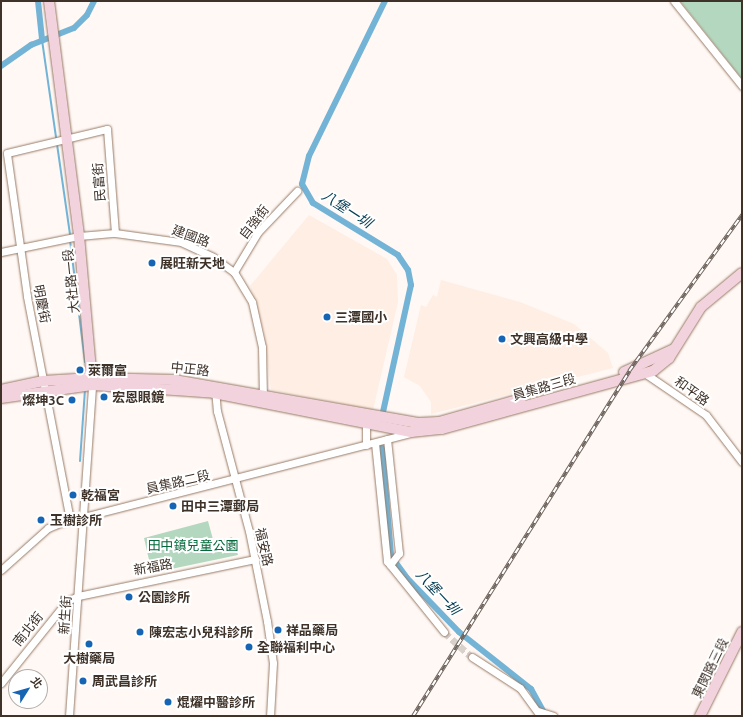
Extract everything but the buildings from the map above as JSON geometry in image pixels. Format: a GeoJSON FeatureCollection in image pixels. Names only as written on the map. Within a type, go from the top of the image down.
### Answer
{"type":"FeatureCollection","features":[{"type":"Feature","properties":{"kind":"street","name":"大社路一段"},"geometry":{"type":"LineString","coordinates":[[49,1],[65,138],[79,236],[92,381],[83,516]]}},
{"type":"Feature","properties":{"kind":"street"},"geometry":{"type":"LineString","coordinates":[[674,1],[742,86]]}},
{"type":"Feature","properties":{"kind":"street","name":"民富街"},"geometry":{"type":"LineString","coordinates":[[65,138],[107,129],[115,233]]}},
{"type":"Feature","properties":{"kind":"street","name":"明慶街"},"geometry":{"type":"LineString","coordinates":[[65,138],[5,156],[44,385],[70,520]]}},
{"type":"Feature","properties":{"kind":"street","name":"自強街"},"geometry":{"type":"LineString","coordinates":[[234,272],[258,232],[297,191]]}},
{"type":"Feature","properties":{"kind":"street","name":"建國路"},"geometry":{"type":"LineString","coordinates":[[1,252],[79,236],[115,233],[181,242],[197,248],[234,272],[244,285],[259,328],[263,398]]}},
{"type":"Feature","properties":{"kind":"street","name":"員集路三段"},"geometry":{"type":"LineString","coordinates":[[411,432],[442,429],[645,373],[663,362],[674,349],[701,307],[742,273]]}},
{"type":"Feature","properties":{"kind":"street","name":"員集路三段"},"geometry":{"type":"LineString","coordinates":[[439,422],[631,370],[674,349]]}},
{"type":"Feature","properties":{"kind":"street","name":"和平路"},"geometry":{"type":"LineString","coordinates":[[631,370],[645,373],[706,415],[742,462]]}},
{"type":"Feature","properties":{"kind":"street","name":"中正路"},"geometry":{"type":"LineString","coordinates":[[1,390],[92,381],[215,389],[389,423]]}},
{"type":"Feature","properties":{"kind":"street","name":"中正路"},"geometry":{"type":"LineString","coordinates":[[1,398],[44,385]]}},
{"type":"Feature","properties":{"kind":"street","name":"福安路"},"geometry":{"type":"LineString","coordinates":[[215,389],[255,559],[272,649],[270,716]]}},
{"type":"Feature","properties":{"kind":"street"},"geometry":{"type":"LineString","coordinates":[[366,445],[369,419]]}},
{"type":"Feature","properties":{"kind":"street"},"geometry":{"type":"LineString","coordinates":[[389,423],[439,422]]}},
{"type":"Feature","properties":{"kind":"street"},"geometry":{"type":"LineString","coordinates":[[390,565],[399,553],[387,439],[439,422]]}},
{"type":"Feature","properties":{"kind":"street"},"geometry":{"type":"LineString","coordinates":[[389,423],[411,432]]}},
{"type":"Feature","properties":{"kind":"street","name":"員集路二段"},"geometry":{"type":"LineString","coordinates":[[1,570],[48,528],[70,520],[236,480],[387,439]]}},
{"type":"Feature","properties":{"kind":"street"},"geometry":{"type":"LineString","coordinates":[[375,443],[390,565],[444,632]]}},
{"type":"Feature","properties":{"kind":"street","name":"新生街"},"geometry":{"type":"LineString","coordinates":[[70,716],[83,516]]}},
{"type":"Feature","properties":{"kind":"street","name":"新福路"},"geometry":{"type":"LineString","coordinates":[[78,596],[255,559]]}},
{"type":"Feature","properties":{"kind":"street","name":"南北街"},"geometry":{"type":"LineString","coordinates":[[1,683],[67,601],[78,596]]}},
{"type":"Feature","properties":{"kind":"street","name":"東閔路三段"},"geometry":{"type":"LineString","coordinates":[[700,716],[742,632]]}},
{"type":"Feature","properties":{"kind":"street"},"geometry":{"type":"LineString","coordinates":[[472,656],[520,688],[539,713],[553,715]]}},
{"type":"Feature","properties":{"kind":"shaded area","name":"三潭國小"},"geometry":{"type":"Polygon","coordinates":[[[309,215],[387,259],[397,275],[398,302],[373,410],[271,390],[264,332],[250,286],[309,215]]]}},
{"type":"Feature","properties":{"kind":"shaded area","name":"文興高級中學"},"geometry":{"type":"Polygon","coordinates":[[[441,280],[520,302],[574,324],[608,353],[613,368],[431,414],[431,402],[420,386],[404,377],[421,305],[426,307],[433,295],[437,297],[441,280]]]}},
{"type":"Feature","properties":{"kind":"green space"},"geometry":{"type":"Polygon","coordinates":[[[680,1],[742,1],[742,79],[680,1]]]}},
{"type":"Feature","properties":{"kind":"green space","name":"田中鎮兒童公園"},"geometry":{"type":"Polygon","coordinates":[[[208,521],[214,543],[232,537],[238,555],[152,573],[144,538],[208,521]]]}},
{"type":"Feature","properties":{"kind":"waterway"},"geometry":{"type":"LineString","coordinates":[[38,1],[42,40]]}},
{"type":"Feature","properties":{"kind":"waterway"},"geometry":{"type":"LineString","coordinates":[[1,66],[31,45],[74,28],[87,15],[94,1]]}},
{"type":"Feature","properties":{"kind":"waterway","name":"八堡一圳"},"geometry":{"type":"LineString","coordinates":[[383,412],[411,285],[408,270],[398,255],[313,203],[302,184],[309,156],[385,1]]}},
{"type":"Feature","properties":{"kind":"waterway"},"geometry":{"type":"LineString","coordinates":[[42,40],[70,235]]}},
{"type":"Feature","properties":{"kind":"waterway"},"geometry":{"type":"LineString","coordinates":[[70,240],[85,362]]}},
{"type":"Feature","properties":{"kind":"waterway"},"geometry":{"type":"LineString","coordinates":[[80,461],[85,389]]}},
{"type":"Feature","properties":{"kind":"waterway","name":"八堡一圳"},"geometry":{"type":"LineString","coordinates":[[382,448],[391,556],[407,578],[459,632],[531,689],[546,716]]}},
{"type":"Feature","properties":{"kind":"tunnel"},"geometry":{"type":"LineString","coordinates":[[444,632],[472,657]]}},
{"type":"Feature","properties":{"kind":"railway"},"geometry":{"type":"LineString","coordinates":[[413,716],[629,371],[742,215]]}},
{"type":"Feature","properties":{"kind":"place","name":"展旺新天地"},"geometry":{"type":"Point","coordinates":[152,263]}},
{"type":"Feature","properties":{"kind":"place","name":"三潭國小"},"geometry":{"type":"Point","coordinates":[327,317]}},
{"type":"Feature","properties":{"kind":"place","name":"文興高級中學"},"geometry":{"type":"Point","coordinates":[502,339]}},
{"type":"Feature","properties":{"kind":"place","name":"萊爾富"},"geometry":{"type":"Point","coordinates":[80,370]}},
{"type":"Feature","properties":{"kind":"place","name":"宏恩眼鏡"},"geometry":{"type":"Point","coordinates":[104,397]}},
{"type":"Feature","properties":{"kind":"place","name":"燦坤3C"},"geometry":{"type":"Point","coordinates":[72,400]}},
{"type":"Feature","properties":{"kind":"place","name":"乾福宮"},"geometry":{"type":"Point","coordinates":[73,495]}},
{"type":"Feature","properties":{"kind":"place","name":"田中三潭郵局"},"geometry":{"type":"Point","coordinates":[173,506]}},
{"type":"Feature","properties":{"kind":"place","name":"玉樹診所"},"geometry":{"type":"Point","coordinates":[41,520]}},
{"type":"Feature","properties":{"kind":"place","name":"公園診所"},"geometry":{"type":"Point","coordinates":[129,597]}},
{"type":"Feature","properties":{"kind":"place","name":"祥品藥局"},"geometry":{"type":"Point","coordinates":[278,630]}},
{"type":"Feature","properties":{"kind":"place","name":"陳宏志小兒科診所"},"geometry":{"type":"Point","coordinates":[140,632]}},
{"type":"Feature","properties":{"kind":"place","name":"大樹藥局"},"geometry":{"type":"Point","coordinates":[89,644]}},
{"type":"Feature","properties":{"kind":"place","name":"全聯福利中心"},"geometry":{"type":"Point","coordinates":[249,647]}},
{"type":"Feature","properties":{"kind":"place","name":"周武昌診所"},"geometry":{"type":"Point","coordinates":[83,681]}},
{"type":"Feature","properties":{"kind":"place","name":"焜燿中醫診所"},"geometry":{"type":"Point","coordinates":[168,702]}}]}
